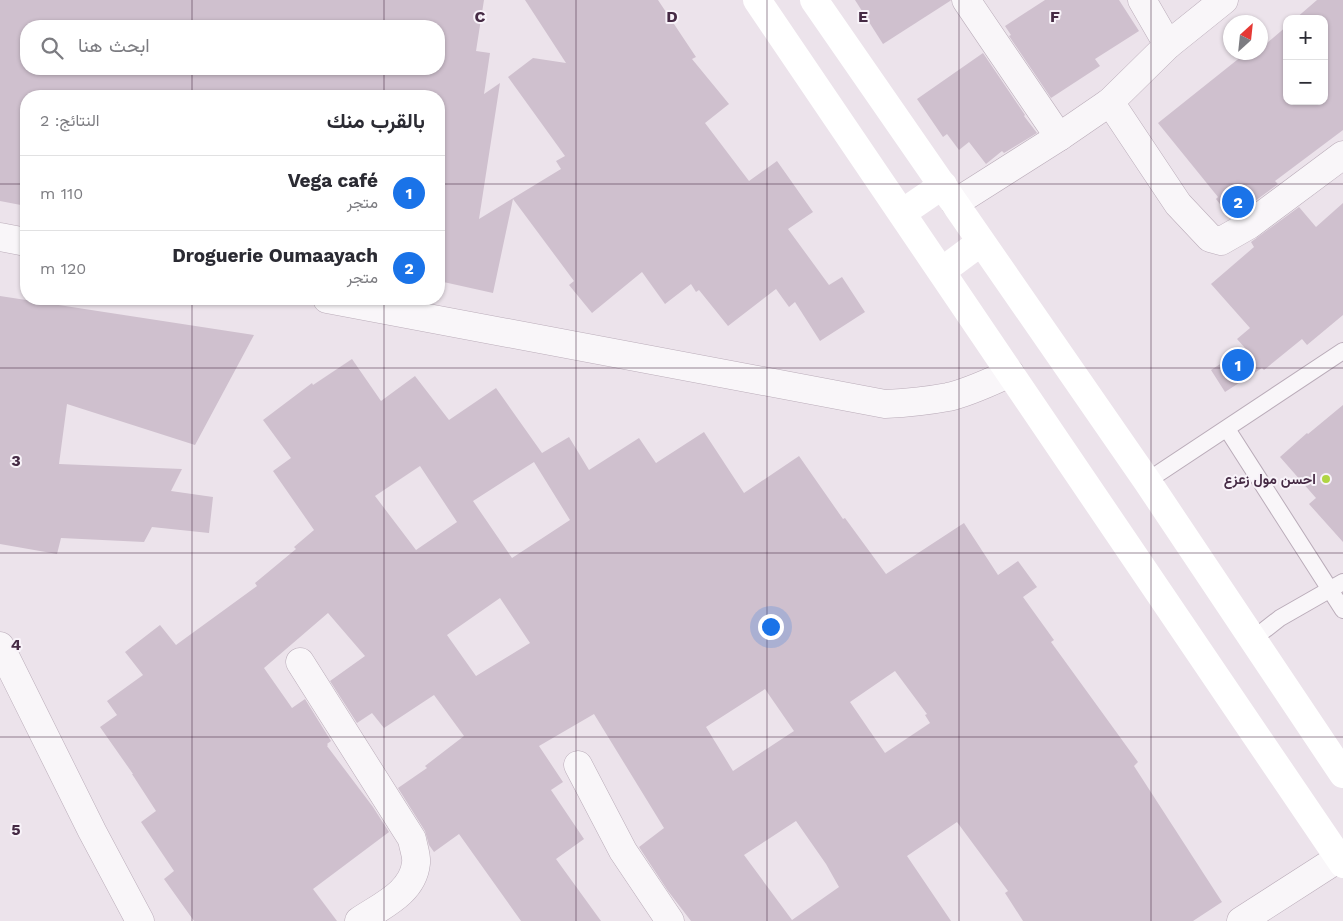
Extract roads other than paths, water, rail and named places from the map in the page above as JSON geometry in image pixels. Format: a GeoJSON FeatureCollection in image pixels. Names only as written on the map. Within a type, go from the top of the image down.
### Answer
{"type":"FeatureCollection","features":[{"type":"Feature","properties":{"kind":"main road"},"geometry":{"type":"LineString","coordinates":[[757,0],[1341,861]]}},
{"type":"Feature","properties":{"kind":"main road"},"geometry":{"type":"LineString","coordinates":[[814,0],[1147,480],[1343,774]]}},
{"type":"Feature","properties":{"kind":"main road"},"geometry":{"type":"LineString","coordinates":[[902,213],[949,194]]}},
{"type":"Feature","properties":{"kind":"main road"},"geometry":{"type":"LineString","coordinates":[[942,272],[982,242]]}},
{"type":"Feature","properties":{"kind":"street"},"geometry":{"type":"LineString","coordinates":[[966,0],[1059,137]]}},
{"type":"Feature","properties":{"kind":"street"},"geometry":{"type":"LineString","coordinates":[[1142,0],[1168,45]]}},
{"type":"Feature","properties":{"kind":"street"},"geometry":{"type":"LineString","coordinates":[[949,194],[1059,137],[1110,102],[1168,45],[1224,0]]}},
{"type":"Feature","properties":{"kind":"street"},"geometry":{"type":"LineString","coordinates":[[1110,102],[1178,204],[1210,238],[1221,242],[1248,225],[1343,155]]}},
{"type":"Feature","properties":{"kind":"street"},"geometry":{"type":"LineString","coordinates":[[0,237],[20,241]]}},
{"type":"Feature","properties":{"kind":"street"},"geometry":{"type":"LineString","coordinates":[[359,305],[885,404],[917,402],[950,396],[981,386],[1010,373]]}},
{"type":"Feature","properties":{"kind":"street"},"geometry":{"type":"LineString","coordinates":[[0,646],[92,831],[140,921]]}},
{"type":"Feature","properties":{"kind":"street"},"geometry":{"type":"LineString","coordinates":[[300,662],[412,839],[416,862],[411,881],[399,895],[359,921]]}},
{"type":"Feature","properties":{"kind":"street"},"geometry":{"type":"LineString","coordinates":[[578,765],[624,851],[670,921]]}},
{"type":"Feature","properties":{"kind":"street"},"geometry":{"type":"LineString","coordinates":[[1241,921],[1341,861]]}},
{"type":"Feature","properties":{"kind":"lane"},"geometry":{"type":"LineString","coordinates":[[1147,480],[1343,350]]}},
{"type":"Feature","properties":{"kind":"lane"},"geometry":{"type":"LineString","coordinates":[[1226,429],[1336,586],[1343,610]]}},
{"type":"Feature","properties":{"kind":"lane"},"geometry":{"type":"LineString","coordinates":[[1252,639],[1280,618],[1336,586]]}},
{"type":"Feature","properties":{"kind":"place","name":"Droguerie Oumaayach"},"geometry":{"type":"Point","coordinates":[1238,202]}},
{"type":"Feature","properties":{"kind":"place","name":"Vega café"},"geometry":{"type":"Point","coordinates":[1238,365]}},
{"type":"Feature","properties":{"kind":"place","name":"احسن مول زعزع"},"geometry":{"type":"Point","coordinates":[1326,479]}}]}
